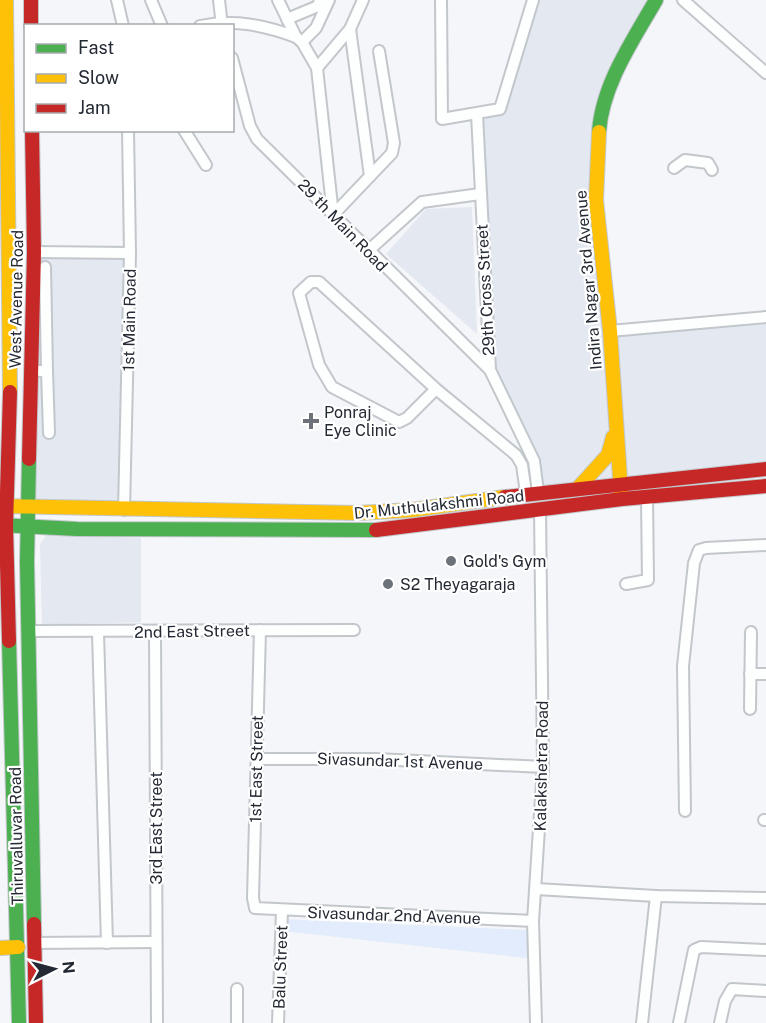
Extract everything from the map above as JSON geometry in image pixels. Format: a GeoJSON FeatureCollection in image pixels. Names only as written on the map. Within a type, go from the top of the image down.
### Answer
{"type":"FeatureCollection","features":[{"type":"Feature","properties":{"kind":"main road","name":"West Avenue Road"},"geometry":{"type":"LineString","coordinates":[[6,0],[3,86],[5,375],[3,526],[7,786],[18,947]]}},
{"type":"Feature","properties":{"kind":"main road"},"geometry":{"type":"LineString","coordinates":[[31,0],[31,24]]}},
{"type":"Feature","properties":{"kind":"main road","name":"Indira Nagar 3rd Avenue"},"geometry":{"type":"LineString","coordinates":[[622,499],[615,431],[610,331],[596,200],[600,121],[617,69],[656,0]]}},
{"type":"Feature","properties":{"kind":"main road","name":"West Avenue Road"},"geometry":{"type":"LineString","coordinates":[[29,468],[34,252],[32,132]]}},
{"type":"Feature","properties":{"kind":"main road"},"geometry":{"type":"LineString","coordinates":[[579,488],[608,455],[615,431]]}},
{"type":"Feature","properties":{"kind":"main road","name":"Thiruvalluvar Road"},"geometry":{"type":"LineString","coordinates":[[29,468],[29,631],[36,1023]]}},
{"type":"Feature","properties":{"kind":"main road","name":"Dr. Muthulakshmi Road"},"geometry":{"type":"LineString","coordinates":[[4,506],[358,513],[412,510],[532,493],[766,469]]}},
{"type":"Feature","properties":{"kind":"main road","name":"Dr. Muthulakshmi Road"},"geometry":{"type":"LineString","coordinates":[[3,526],[373,530],[622,499],[766,486]]}},
{"type":"Feature","properties":{"kind":"main road"},"geometry":{"type":"LineString","coordinates":[[0,948],[18,947],[19,1023]]}},
{"type":"Feature","properties":{"kind":"street"},"geometry":{"type":"LineString","coordinates":[[117,0],[123,24]]}},
{"type":"Feature","properties":{"kind":"street"},"geometry":{"type":"LineString","coordinates":[[151,0],[161,24]]}},
{"type":"Feature","properties":{"kind":"street"},"geometry":{"type":"LineString","coordinates":[[219,0],[221,23],[256,23],[299,39]]}},
{"type":"Feature","properties":{"kind":"street"},"geometry":{"type":"LineString","coordinates":[[278,0],[317,68],[333,215]]}},
{"type":"Feature","properties":{"kind":"street"},"geometry":{"type":"LineString","coordinates":[[287,19],[312,10],[318,6],[320,0]]}},
{"type":"Feature","properties":{"kind":"street"},"geometry":{"type":"LineString","coordinates":[[299,39],[316,28],[329,0]]}},
{"type":"Feature","properties":{"kind":"street"},"geometry":{"type":"LineString","coordinates":[[317,68],[350,29],[363,0]]}},
{"type":"Feature","properties":{"kind":"street"},"geometry":{"type":"LineString","coordinates":[[441,0],[442,119],[500,109],[533,0]]}},
{"type":"Feature","properties":{"kind":"street"},"geometry":{"type":"LineString","coordinates":[[683,0],[766,73]]}},
{"type":"Feature","properties":{"kind":"street"},"geometry":{"type":"LineString","coordinates":[[350,29],[370,176]]}},
{"type":"Feature","properties":{"kind":"street"},"geometry":{"type":"LineString","coordinates":[[333,215],[392,153],[394,143],[379,51]]}},
{"type":"Feature","properties":{"kind":"street","name":"29 th Main Road"},"geometry":{"type":"LineString","coordinates":[[234,66],[250,126],[257,139],[490,370]]}},
{"type":"Feature","properties":{"kind":"street","name":"29th Cross Street"},"geometry":{"type":"LineString","coordinates":[[477,114],[490,370],[534,461],[536,472],[532,493]]}},
{"type":"Feature","properties":{"kind":"street","name":"1st Main Road"},"geometry":{"type":"LineString","coordinates":[[124,510],[130,253],[128,132]]}},
{"type":"Feature","properties":{"kind":"street"},"geometry":{"type":"LineString","coordinates":[[185,132],[206,165]]}},
{"type":"Feature","properties":{"kind":"street"},"geometry":{"type":"LineString","coordinates":[[674,168],[685,160],[697,160],[708,163],[712,170]]}},
{"type":"Feature","properties":{"kind":"street"},"geometry":{"type":"LineString","coordinates":[[368,251],[422,202],[480,194]]}},
{"type":"Feature","properties":{"kind":"street"},"geometry":{"type":"LineString","coordinates":[[34,252],[130,253]]}},
{"type":"Feature","properties":{"kind":"street"},"geometry":{"type":"LineString","coordinates":[[45,267],[49,433]]}},
{"type":"Feature","properties":{"kind":"street"},"geometry":{"type":"LineString","coordinates":[[436,389],[407,418],[399,422],[332,387],[319,365],[302,314],[299,293],[311,282],[319,282],[436,389],[516,455],[532,493]]}},
{"type":"Feature","properties":{"kind":"street"},"geometry":{"type":"LineString","coordinates":[[610,331],[766,317]]}},
{"type":"Feature","properties":{"kind":"street"},"geometry":{"type":"LineString","coordinates":[[31,373],[46,371]]}},
{"type":"Feature","properties":{"kind":"street"},"geometry":{"type":"LineString","coordinates":[[523,471],[536,472]]}},
{"type":"Feature","properties":{"kind":"street"},"geometry":{"type":"LineString","coordinates":[[626,584],[646,582],[650,574],[647,497]]}},
{"type":"Feature","properties":{"kind":"street","name":"Kalakshetra Road"},"geometry":{"type":"LineString","coordinates":[[536,1023],[533,921],[543,767],[540,509]]}},
{"type":"Feature","properties":{"kind":"street"},"geometry":{"type":"LineString","coordinates":[[684,811],[683,666],[693,563],[699,550],[706,548],[766,545]]}},
{"type":"Feature","properties":{"kind":"street","name":"1st East Street"},"geometry":{"type":"LineString","coordinates":[[255,908],[253,898],[260,630]]}},
{"type":"Feature","properties":{"kind":"street","name":"2nd East Street"},"geometry":{"type":"LineString","coordinates":[[29,631],[155,633],[354,630]]}},
{"type":"Feature","properties":{"kind":"street"},"geometry":{"type":"LineString","coordinates":[[98,632],[107,943]]}},
{"type":"Feature","properties":{"kind":"street"},"geometry":{"type":"LineString","coordinates":[[750,709],[752,632]]}},
{"type":"Feature","properties":{"kind":"street","name":"3rd East Street"},"geometry":{"type":"LineString","coordinates":[[155,633],[157,1023]]}},
{"type":"Feature","properties":{"kind":"street"},"geometry":{"type":"LineString","coordinates":[[750,674],[766,674]]}},
{"type":"Feature","properties":{"kind":"street","name":"Sivasundar 1st Avenue"},"geometry":{"type":"LineString","coordinates":[[257,759],[376,759],[543,767]]}},
{"type":"Feature","properties":{"kind":"street"},"geometry":{"type":"LineString","coordinates":[[536,889],[656,896],[766,898]]}},
{"type":"Feature","properties":{"kind":"street"},"geometry":{"type":"LineString","coordinates":[[642,1023],[656,896]]}},
{"type":"Feature","properties":{"kind":"street","name":"Sivasundar 2nd Avenue"},"geometry":{"type":"LineString","coordinates":[[255,908],[533,921]]}},
{"type":"Feature","properties":{"kind":"street","name":"Balu Street"},"geometry":{"type":"LineString","coordinates":[[278,1023],[282,910]]}},
{"type":"Feature","properties":{"kind":"street"},"geometry":{"type":"LineString","coordinates":[[34,943],[156,942]]}},
{"type":"Feature","properties":{"kind":"street"},"geometry":{"type":"LineString","coordinates":[[679,1023],[694,950],[701,947],[766,950]]}},
{"type":"Feature","properties":{"kind":"street"},"geometry":{"type":"LineString","coordinates":[[237,989],[237,1023]]}},
{"type":"Feature","properties":{"kind":"street"},"geometry":{"type":"LineString","coordinates":[[720,1023],[725,1001],[732,989],[766,991]]}},
{"type":"Feature","properties":{"kind":"shaded area"},"geometry":{"type":"Polygon","coordinates":[[[533,0],[656,0],[600,121],[596,200],[610,331],[766,320],[766,469],[538,492],[536,472],[490,370],[477,114],[500,109],[533,0]]]}},
{"type":"Feature","properties":{"kind":"shaded area"},"geometry":{"type":"Polygon","coordinates":[[[472,207],[477,334],[386,254],[426,209],[472,207]]]}},
{"type":"Feature","properties":{"kind":"shaded area"},"geometry":{"type":"Polygon","coordinates":[[[35,251],[132,252],[118,501],[32,500],[35,251]]]}},
{"type":"Feature","properties":{"kind":"shaded area"},"geometry":{"type":"Polygon","coordinates":[[[48,534],[141,538],[141,622],[42,625],[40,544],[48,534]]]}},
{"type":"Feature","properties":{"kind":"shaded area"},"geometry":{"type":"Polygon","coordinates":[[[281,919],[527,930],[527,958],[283,931],[281,919]]]}},
{"type":"Feature","properties":{"kind":"traffic: fast"},"geometry":{"type":"LineString","coordinates":[[599,132],[601,114],[612,80],[656,0]]}},
{"type":"Feature","properties":{"kind":"traffic: fast"},"geometry":{"type":"LineString","coordinates":[[29,459],[27,562],[34,924]]}},
{"type":"Feature","properties":{"kind":"traffic: fast"},"geometry":{"type":"LineString","coordinates":[[0,525],[77,529],[376,530]]}},
{"type":"Feature","properties":{"kind":"traffic: fast"},"geometry":{"type":"LineString","coordinates":[[9,641],[19,1023]]}},
{"type":"Feature","properties":{"kind":"traffic: slow"},"geometry":{"type":"LineString","coordinates":[[6,0],[10,392]]}},
{"type":"Feature","properties":{"kind":"traffic: slow"},"geometry":{"type":"LineString","coordinates":[[599,132],[596,200],[610,331],[621,493]]}},
{"type":"Feature","properties":{"kind":"traffic: slow"},"geometry":{"type":"LineString","coordinates":[[579,487],[608,455],[613,437]]}},
{"type":"Feature","properties":{"kind":"traffic: slow"},"geometry":{"type":"LineString","coordinates":[[0,506],[358,513],[412,510],[505,497]]}},
{"type":"Feature","properties":{"kind":"traffic: slow"},"geometry":{"type":"LineString","coordinates":[[0,948],[18,947]]}},
{"type":"Feature","properties":{"kind":"traffic: jam"},"geometry":{"type":"LineString","coordinates":[[31,0],[31,24]]}},
{"type":"Feature","properties":{"kind":"traffic: jam"},"geometry":{"type":"LineString","coordinates":[[29,459],[34,252],[32,132]]}},
{"type":"Feature","properties":{"kind":"traffic: jam"},"geometry":{"type":"LineString","coordinates":[[9,641],[6,526],[10,392]]}},
{"type":"Feature","properties":{"kind":"traffic: jam"},"geometry":{"type":"LineString","coordinates":[[505,497],[766,469]]}},
{"type":"Feature","properties":{"kind":"traffic: jam"},"geometry":{"type":"LineString","coordinates":[[376,530],[622,499],[766,486]]}},
{"type":"Feature","properties":{"kind":"traffic: jam"},"geometry":{"type":"LineString","coordinates":[[34,924],[36,1023]]}},
{"type":"Feature","properties":{"kind":"place","name":"Ponraj Eye Clinic"},"geometry":{"type":"Point","coordinates":[311,421]}},
{"type":"Feature","properties":{"kind":"place","name":"Gold's Gym"},"geometry":{"type":"Point","coordinates":[451,561]}},
{"type":"Feature","properties":{"kind":"place","name":"S2 Theyagaraja"},"geometry":{"type":"Point","coordinates":[388,584]}}]}
